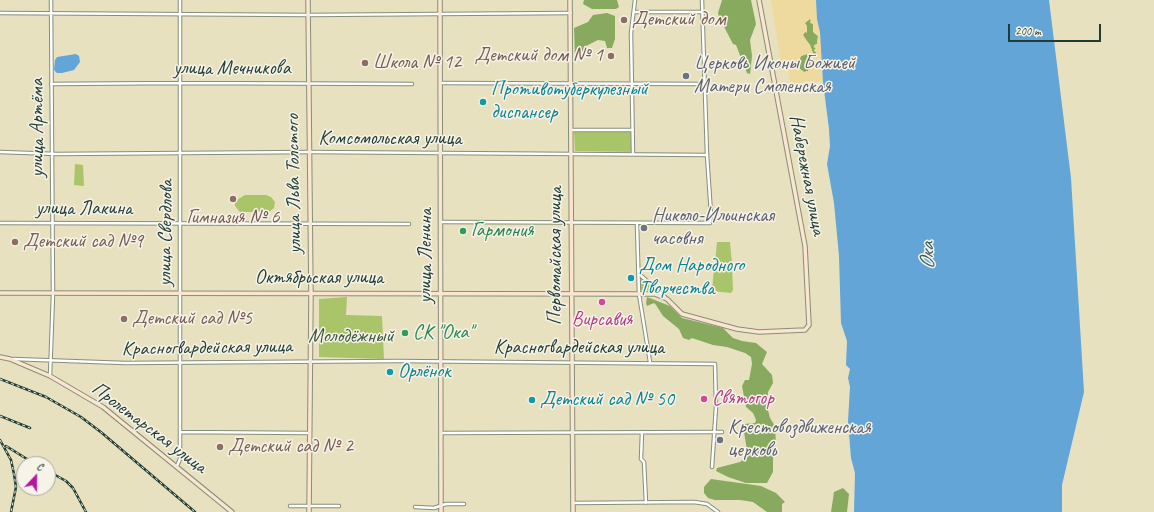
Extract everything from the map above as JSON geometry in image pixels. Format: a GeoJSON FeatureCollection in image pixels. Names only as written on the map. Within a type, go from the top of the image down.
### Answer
{"type":"FeatureCollection","features":[{"type":"Feature","properties":{"kind":"street","name":"улица Артёма"},"geometry":{"type":"LineString","coordinates":[[50,376],[53,294],[51,0]]}},
{"type":"Feature","properties":{"kind":"street","name":"улица Свердлова"},"geometry":{"type":"LineString","coordinates":[[177,466],[180,459],[181,363],[181,154],[179,83],[180,0]]}},
{"type":"Feature","properties":{"kind":"street","name":"улица Льва Толстого"},"geometry":{"type":"LineString","coordinates":[[308,0],[311,292],[308,433],[309,512]]}},
{"type":"Feature","properties":{"kind":"street","name":"улица Ленина"},"geometry":{"type":"LineString","coordinates":[[440,0],[442,361],[441,512]]}},
{"type":"Feature","properties":{"kind":"street","name":"Первомайская улица"},"geometry":{"type":"LineString","coordinates":[[570,0],[573,512]]}},
{"type":"Feature","properties":{"kind":"street"},"geometry":{"type":"LineString","coordinates":[[633,154],[631,34],[635,0]]}},
{"type":"Feature","properties":{"kind":"street"},"geometry":{"type":"LineString","coordinates":[[441,222],[638,224],[710,223],[711,214],[704,84],[702,0]]}},
{"type":"Feature","properties":{"kind":"street","name":"Набережная улица"},"geometry":{"type":"LineString","coordinates":[[667,299],[682,314],[736,329],[758,332],[804,330],[809,325],[805,246],[759,0]]}},
{"type":"Feature","properties":{"kind":"street"},"geometry":{"type":"LineString","coordinates":[[634,12],[702,12]]}},
{"type":"Feature","properties":{"kind":"street"},"geometry":{"type":"LineString","coordinates":[[0,13],[308,15],[571,13]]}},
{"type":"Feature","properties":{"kind":"street"},"geometry":{"type":"LineString","coordinates":[[440,83],[633,82],[704,84]]}},
{"type":"Feature","properties":{"kind":"street","name":"улица Мечникова"},"geometry":{"type":"LineString","coordinates":[[51,84],[412,84]]}},
{"type":"Feature","properties":{"kind":"street"},"geometry":{"type":"LineString","coordinates":[[571,130],[633,130]]}},
{"type":"Feature","properties":{"kind":"street","name":"Комсомольская улица"},"geometry":{"type":"LineString","coordinates":[[0,152],[52,154],[309,152],[707,155]]}},
{"type":"Feature","properties":{"kind":"street","name":"улица Лакина"},"geometry":{"type":"LineString","coordinates":[[0,223],[180,222],[408,224]]}},
{"type":"Feature","properties":{"kind":"street"},"geometry":{"type":"LineString","coordinates":[[638,224],[639,294],[650,362]]}},
{"type":"Feature","properties":{"kind":"street"},"geometry":{"type":"LineString","coordinates":[[639,273],[667,299]]}},
{"type":"Feature","properties":{"kind":"street","name":"Октябрьская улица"},"geometry":{"type":"LineString","coordinates":[[0,293],[571,293],[656,294],[667,299]]}},
{"type":"Feature","properties":{"kind":"street","name":"Пролетарская улица"},"geometry":{"type":"LineString","coordinates":[[0,357],[10,359],[50,376],[103,407],[232,512]]}},
{"type":"Feature","properties":{"kind":"street","name":"Красногвардейская улица"},"geometry":{"type":"LineString","coordinates":[[10,359],[50,362],[181,363],[442,361],[650,362],[715,364],[715,432]]}},
{"type":"Feature","properties":{"kind":"street"},"geometry":{"type":"LineString","coordinates":[[180,432],[308,433]]}},
{"type":"Feature","properties":{"kind":"street"},"geometry":{"type":"LineString","coordinates":[[642,432],[641,459],[644,462],[646,503]]}},
{"type":"Feature","properties":{"kind":"street"},"geometry":{"type":"LineString","coordinates":[[712,467],[715,432]]}},
{"type":"Feature","properties":{"kind":"street"},"geometry":{"type":"LineString","coordinates":[[442,433],[722,432]]}},
{"type":"Feature","properties":{"kind":"street"},"geometry":{"type":"LineString","coordinates":[[573,503],[694,502],[707,504],[718,512]]}},
{"type":"Feature","properties":{"kind":"street"},"geometry":{"type":"LineString","coordinates":[[415,506],[434,508],[464,504]]}},
{"type":"Feature","properties":{"kind":"street"},"geometry":{"type":"LineString","coordinates":[[290,506],[340,506]]}},
{"type":"Feature","properties":{"kind":"green space"},"geometry":{"type":"Polygon","coordinates":[[[584,0],[617,0],[619,7],[616,9],[592,9],[583,4],[584,0]]]}},
{"type":"Feature","properties":{"kind":"green space"},"geometry":{"type":"Polygon","coordinates":[[[722,0],[751,0],[756,24],[750,40],[752,56],[750,74],[747,73],[736,45],[733,44],[719,17],[718,13],[722,0]]]}},
{"type":"Feature","properties":{"kind":"green space"},"geometry":{"type":"Polygon","coordinates":[[[607,13],[615,16],[615,39],[612,48],[607,48],[605,41],[598,40],[586,46],[579,58],[575,58],[574,28],[588,22],[593,15],[607,13]]]}},
{"type":"Feature","properties":{"kind":"green space"},"geometry":{"type":"Polygon","coordinates":[[[810,19],[813,24],[813,32],[818,36],[817,44],[814,45],[816,48],[814,50],[817,53],[814,56],[810,45],[805,40],[803,35],[806,30],[805,23],[810,19]]]}},
{"type":"Feature","properties":{"kind":"green space"},"geometry":{"type":"Polygon","coordinates":[[[807,54],[811,65],[808,71],[804,72],[800,69],[799,61],[801,56],[807,54]]]}},
{"type":"Feature","properties":{"kind":"green space"},"geometry":{"type":"Polygon","coordinates":[[[574,131],[632,131],[632,152],[575,151],[574,131]]]}},
{"type":"Feature","properties":{"kind":"green space"},"geometry":{"type":"Polygon","coordinates":[[[75,164],[83,165],[84,186],[74,185],[75,164]]]}},
{"type":"Feature","properties":{"kind":"green space"},"geometry":{"type":"Polygon","coordinates":[[[245,195],[266,195],[271,197],[275,202],[274,208],[269,212],[240,212],[235,206],[235,201],[245,195]]]}},
{"type":"Feature","properties":{"kind":"green space"},"geometry":{"type":"Polygon","coordinates":[[[717,242],[730,242],[732,263],[715,263],[717,242]]]}},
{"type":"Feature","properties":{"kind":"green space"},"geometry":{"type":"Polygon","coordinates":[[[718,266],[732,267],[733,290],[731,293],[712,291],[714,268],[717,268],[718,266]]]}},
{"type":"Feature","properties":{"kind":"green space"},"geometry":{"type":"Polygon","coordinates":[[[641,278],[654,290],[642,291],[640,288],[641,278]]]}},
{"type":"Feature","properties":{"kind":"green space","name":"Молодёжный"},"geometry":{"type":"Polygon","coordinates":[[[347,297],[346,315],[382,316],[384,359],[319,357],[319,299],[347,297]]]}},
{"type":"Feature","properties":{"kind":"green space"},"geometry":{"type":"Polygon","coordinates":[[[647,297],[670,306],[682,318],[723,328],[733,338],[756,343],[767,352],[762,364],[772,375],[773,383],[768,392],[767,406],[770,418],[775,426],[776,444],[773,454],[773,472],[767,483],[746,483],[716,471],[717,468],[740,462],[748,456],[743,426],[745,424],[755,423],[756,420],[753,413],[746,407],[742,386],[745,380],[749,380],[752,364],[751,357],[745,353],[727,347],[713,345],[692,338],[689,340],[683,338],[679,329],[663,316],[654,303],[647,306],[647,297]]]}},
{"type":"Feature","properties":{"kind":"green space"},"geometry":{"type":"Polygon","coordinates":[[[711,479],[761,486],[776,493],[785,502],[782,504],[782,512],[767,512],[753,502],[740,500],[715,500],[708,498],[704,493],[704,487],[711,479]]]}},
{"type":"Feature","properties":{"kind":"green space"},"geometry":{"type":"Polygon","coordinates":[[[843,488],[849,494],[847,512],[831,512],[834,492],[843,488]]]}},
{"type":"Feature","properties":{"kind":"sand"},"geometry":{"type":"Polygon","coordinates":[[[771,0],[816,0],[817,19],[820,32],[823,82],[817,81],[815,86],[811,81],[803,81],[798,89],[795,86],[791,87],[788,71],[782,71],[771,0]],[[808,19],[805,23],[807,26],[807,33],[805,32],[803,35],[810,45],[814,56],[817,53],[814,51],[816,48],[813,47],[817,44],[818,36],[814,33],[813,24],[810,23],[811,19],[808,19]],[[807,54],[801,56],[799,61],[800,69],[804,72],[808,71],[811,65],[807,54]]]}},
{"type":"Feature","properties":{"kind":"water","name":"Ока"},"geometry":{"type":"Polygon","coordinates":[[[816,0],[1049,0],[1071,178],[1084,392],[1062,485],[1062,512],[854,512],[855,473],[851,458],[848,421],[850,387],[848,378],[850,369],[846,365],[847,341],[841,323],[839,256],[834,203],[827,164],[830,146],[829,129],[823,82],[820,32],[817,19],[816,0]]]}},
{"type":"Feature","properties":{"kind":"water"},"geometry":{"type":"Polygon","coordinates":[[[76,54],[79,56],[80,62],[74,70],[57,73],[54,70],[55,60],[57,57],[76,54]]]}},
{"type":"Feature","properties":{"kind":"railway"},"geometry":{"type":"LineString","coordinates":[[0,379],[46,397],[81,417],[195,512]]}},
{"type":"Feature","properties":{"kind":"railway"},"geometry":{"type":"LineString","coordinates":[[0,416],[30,428]]}},
{"type":"Feature","properties":{"kind":"railway"},"geometry":{"type":"LineString","coordinates":[[0,440],[11,460],[16,487],[11,512]]}},
{"type":"Feature","properties":{"kind":"railway"},"geometry":{"type":"LineString","coordinates":[[6,446],[22,456]]}},
{"type":"Feature","properties":{"kind":"railway"},"geometry":{"type":"LineString","coordinates":[[56,475],[66,481],[73,488],[86,512]]}},
{"type":"Feature","properties":{"kind":"place","name":"Детский дом"},"geometry":{"type":"Point","coordinates":[624,20]}},
{"type":"Feature","properties":{"kind":"place","name":"Детский дом № 1"},"geometry":{"type":"Point","coordinates":[611,56]}},
{"type":"Feature","properties":{"kind":"place","name":"Школа № 12"},"geometry":{"type":"Point","coordinates":[365,63]}},
{"type":"Feature","properties":{"kind":"place","name":"Церковь Иконы Божией Матери Смоленская"},"geometry":{"type":"Point","coordinates":[686,76]}},
{"type":"Feature","properties":{"kind":"place","name":"Противотуберкулезный диспансер"},"geometry":{"type":"Point","coordinates":[483,102]}},
{"type":"Feature","properties":{"kind":"place","name":"Гимназия № 6"},"geometry":{"type":"Point","coordinates":[233,199]}},
{"type":"Feature","properties":{"kind":"place","name":"Николо-Ильинская часовня"},"geometry":{"type":"Point","coordinates":[644,228]}},
{"type":"Feature","properties":{"kind":"place","name":"Гармония"},"geometry":{"type":"Point","coordinates":[463,231]}},
{"type":"Feature","properties":{"kind":"place","name":"Детский сад №9"},"geometry":{"type":"Point","coordinates":[15,242]}},
{"type":"Feature","properties":{"kind":"place","name":"Дом Народного Творчества"},"geometry":{"type":"Point","coordinates":[631,278]}},
{"type":"Feature","properties":{"kind":"place","name":"Вирсавия"},"geometry":{"type":"Point","coordinates":[602,302]}},
{"type":"Feature","properties":{"kind":"place","name":"Детский сад №5"},"geometry":{"type":"Point","coordinates":[124,319]}},
{"type":"Feature","properties":{"kind":"place","name":"СК \"Ока\""},"geometry":{"type":"Point","coordinates":[405,333]}},
{"type":"Feature","properties":{"kind":"place","name":"Орлёнок"},"geometry":{"type":"Point","coordinates":[390,372]}},
{"type":"Feature","properties":{"kind":"place","name":"Святогор"},"geometry":{"type":"Point","coordinates":[704,399]}},
{"type":"Feature","properties":{"kind":"place","name":"Детский сад № 50"},"geometry":{"type":"Point","coordinates":[532,400]}},
{"type":"Feature","properties":{"kind":"place","name":"Крестовоздвиженская церковь"},"geometry":{"type":"Point","coordinates":[720,440]}},
{"type":"Feature","properties":{"kind":"place","name":"Детский сад № 2"},"geometry":{"type":"Point","coordinates":[220,447]}}]}
